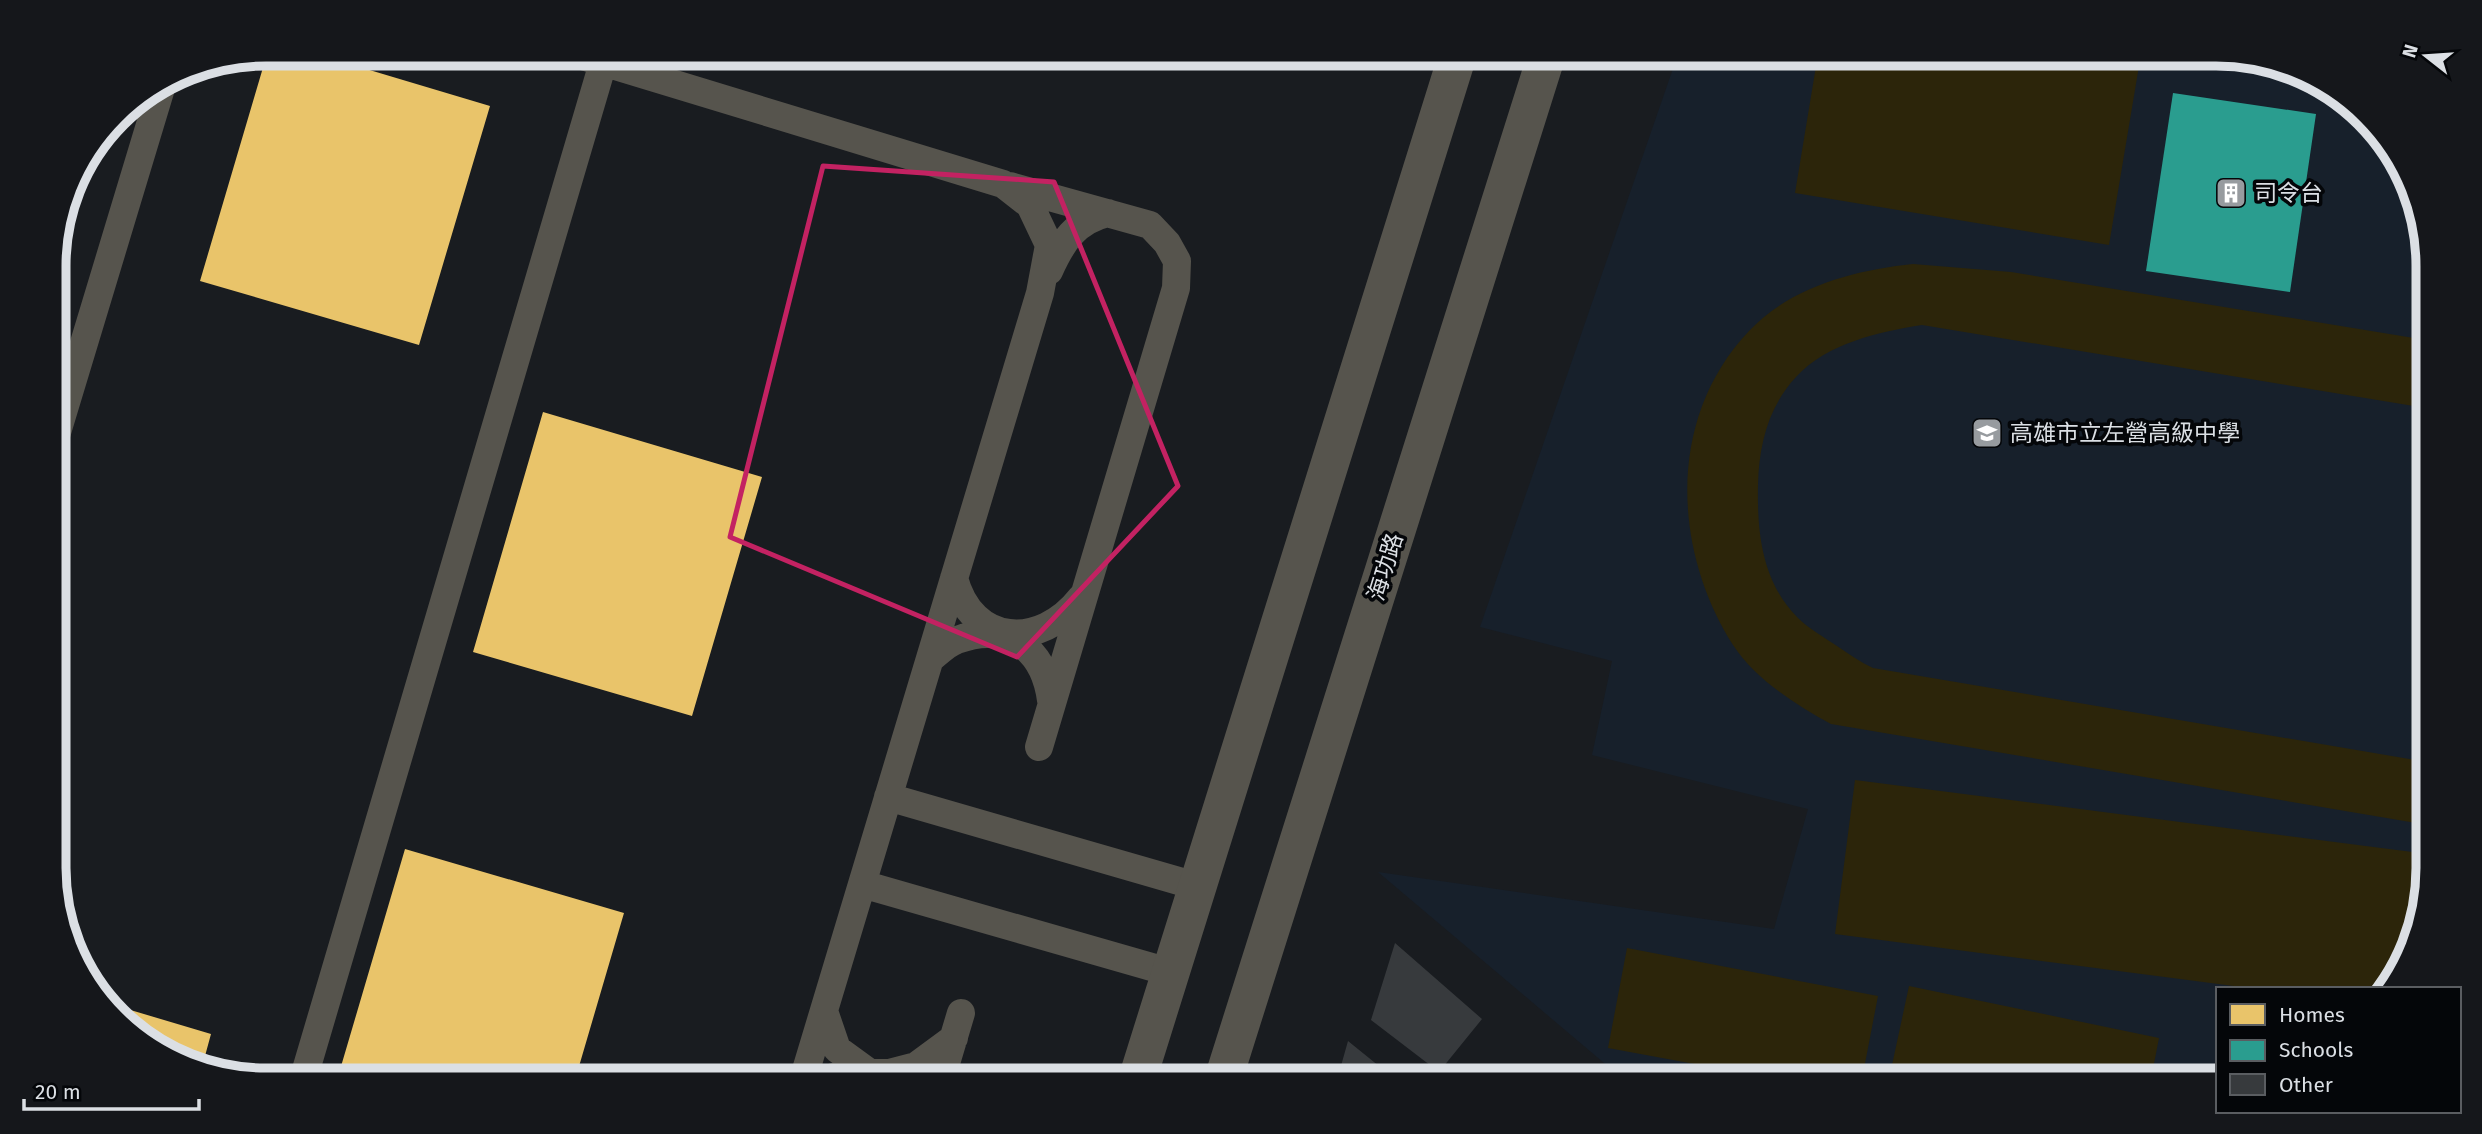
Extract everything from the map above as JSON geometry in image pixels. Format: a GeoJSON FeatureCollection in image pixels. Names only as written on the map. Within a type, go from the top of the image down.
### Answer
{"type":"FeatureCollection","features":[{"type":"Feature","properties":{"kind":"street"},"geometry":{"type":"LineString","coordinates":[[1140,1068],[1454,66]]}},
{"type":"Feature","properties":{"kind":"street","name":"海功路"},"geometry":{"type":"LineString","coordinates":[[1227,1068],[1543,66]]}},
{"type":"Feature","properties":{"kind":"lane"},"geometry":{"type":"LineString","coordinates":[[307,1068],[602,66]]}},
{"type":"Feature","properties":{"kind":"lane"},"geometry":{"type":"LineString","coordinates":[[616,66],[1003,184],[1150,225],[1167,243],[1177,261],[1176,288],[1039,747]]}},
{"type":"Feature","properties":{"kind":"lane"},"geometry":{"type":"LineString","coordinates":[[67,400],[158,98]]}},
{"type":"Feature","properties":{"kind":"lane"},"geometry":{"type":"LineString","coordinates":[[807,1068],[1040,293],[1049,245],[1030,205],[1003,184]]}},
{"type":"Feature","properties":{"kind":"lane"},"geometry":{"type":"LineString","coordinates":[[1040,293],[1062,242],[1092,217],[1108,213]]}},
{"type":"Feature","properties":{"kind":"lane"},"geometry":{"type":"LineString","coordinates":[[954,578],[958,595],[969,610],[1001,634],[1029,649],[1048,679],[1051,700]]}},
{"type":"Feature","properties":{"kind":"lane"},"geometry":{"type":"LineString","coordinates":[[930,659],[955,640],[1021,634],[1048,627],[1068,614],[1085,593]]}},
{"type":"Feature","properties":{"kind":"lane"},"geometry":{"type":"LineString","coordinates":[[888,797],[1196,886]]}},
{"type":"Feature","properties":{"kind":"lane"},"geometry":{"type":"LineString","coordinates":[[862,884],[1170,972]]}},
{"type":"Feature","properties":{"kind":"lane"},"geometry":{"type":"LineString","coordinates":[[824,1011],[837,1049],[864,1068]]}},
{"type":"Feature","properties":{"kind":"lane"},"geometry":{"type":"LineString","coordinates":[[910,1068],[916,1066],[958,1025],[945,1068]]}},
{"type":"Feature","properties":{"kind":"highlighted area"},"geometry":{"type":"Polygon","coordinates":[[[823,166],[1054,182],[1178,486],[1017,657],[730,537],[823,166]]]}},
{"type":"Feature","properties":{"kind":"shaded area","name":"高雄市立左營高級中學"},"geometry":{"type":"Polygon","coordinates":[[[1674,66],[2241,68],[2280,77],[2315,93],[2357,125],[2389,167],[2409,215],[2416,267],[2416,867],[2412,906],[2405,932],[2389,967],[2376,987],[2216,987],[2216,1067],[1609,1067],[1378,872],[1774,929],[1808,809],[1592,755],[1612,661],[1480,627],[1674,66]]]}},
{"type":"Feature","properties":{"kind":"shaded area"},"geometry":{"type":"Polygon","coordinates":[[[1816,66],[2139,66],[2109,245],[1795,193],[1816,66]]]}},
{"type":"Feature","properties":{"kind":"shaded area"},"geometry":{"type":"Polygon","coordinates":[[[1913,264],[2011,272],[2416,338],[2416,406],[1922,325],[1889,331],[1838,347],[1809,365],[1786,389],[1772,414],[1763,441],[1758,503],[1764,556],[1776,589],[1786,604],[1812,629],[1873,668],[2416,760],[2416,823],[1831,724],[1790,700],[1753,669],[1733,645],[1713,607],[1698,568],[1690,526],[1687,484],[1692,443],[1703,403],[1722,365],[1749,331],[1765,316],[1804,292],[1825,283],[1913,264]]]}},
{"type":"Feature","properties":{"kind":"shaded area"},"geometry":{"type":"Polygon","coordinates":[[[1855,780],[2416,852],[2414,893],[2405,932],[2389,967],[2376,987],[2242,987],[1835,934],[1855,780]]]}},
{"type":"Feature","properties":{"kind":"shaded area"},"geometry":{"type":"Polygon","coordinates":[[[1627,948],[1878,996],[1864,1067],[1712,1067],[1608,1048],[1627,948]]]}},
{"type":"Feature","properties":{"kind":"shaded area"},"geometry":{"type":"Polygon","coordinates":[[[1909,986],[2159,1038],[2153,1067],[1892,1067],[1909,986]]]}},
{"type":"Feature","properties":{"kind":"building: Homes"},"geometry":{"type":"Polygon","coordinates":[[[263,66],[356,66],[490,106],[419,345],[200,281],[263,66]]]}},
{"type":"Feature","properties":{"kind":"building: Homes"},"geometry":{"type":"Polygon","coordinates":[[[543,412],[762,477],[692,716],[473,652],[543,412]]]}},
{"type":"Feature","properties":{"kind":"building: Homes"},"geometry":{"type":"Polygon","coordinates":[[[405,849],[624,913],[579,1068],[341,1068],[405,849]]]}},
{"type":"Feature","properties":{"kind":"building: Homes"},"geometry":{"type":"Polygon","coordinates":[[[124,1008],[211,1034],[205,1057],[167,1041],[124,1008]]]}},
{"type":"Feature","properties":{"kind":"building: Schools","name":"司令台"},"geometry":{"type":"Polygon","coordinates":[[[2173,93],[2316,114],[2290,292],[2146,271],[2173,93]]]}},
{"type":"Feature","properties":{"kind":"building: Other"},"geometry":{"type":"Polygon","coordinates":[[[1395,943],[1482,1019],[1443,1067],[1433,1067],[1371,1020],[1395,943]]]}},
{"type":"Feature","properties":{"kind":"building: Other"},"geometry":{"type":"Polygon","coordinates":[[[1348,1041],[1381,1067],[1341,1067],[1348,1041]]]}},
{"type":"Feature","properties":{"kind":"place","name":"司令台"},"geometry":{"type":"Point","coordinates":[2231,193]}},
{"type":"Feature","properties":{"kind":"place","name":"高雄市立左營高級中學"},"geometry":{"type":"Point","coordinates":[1987,433]}}]}
